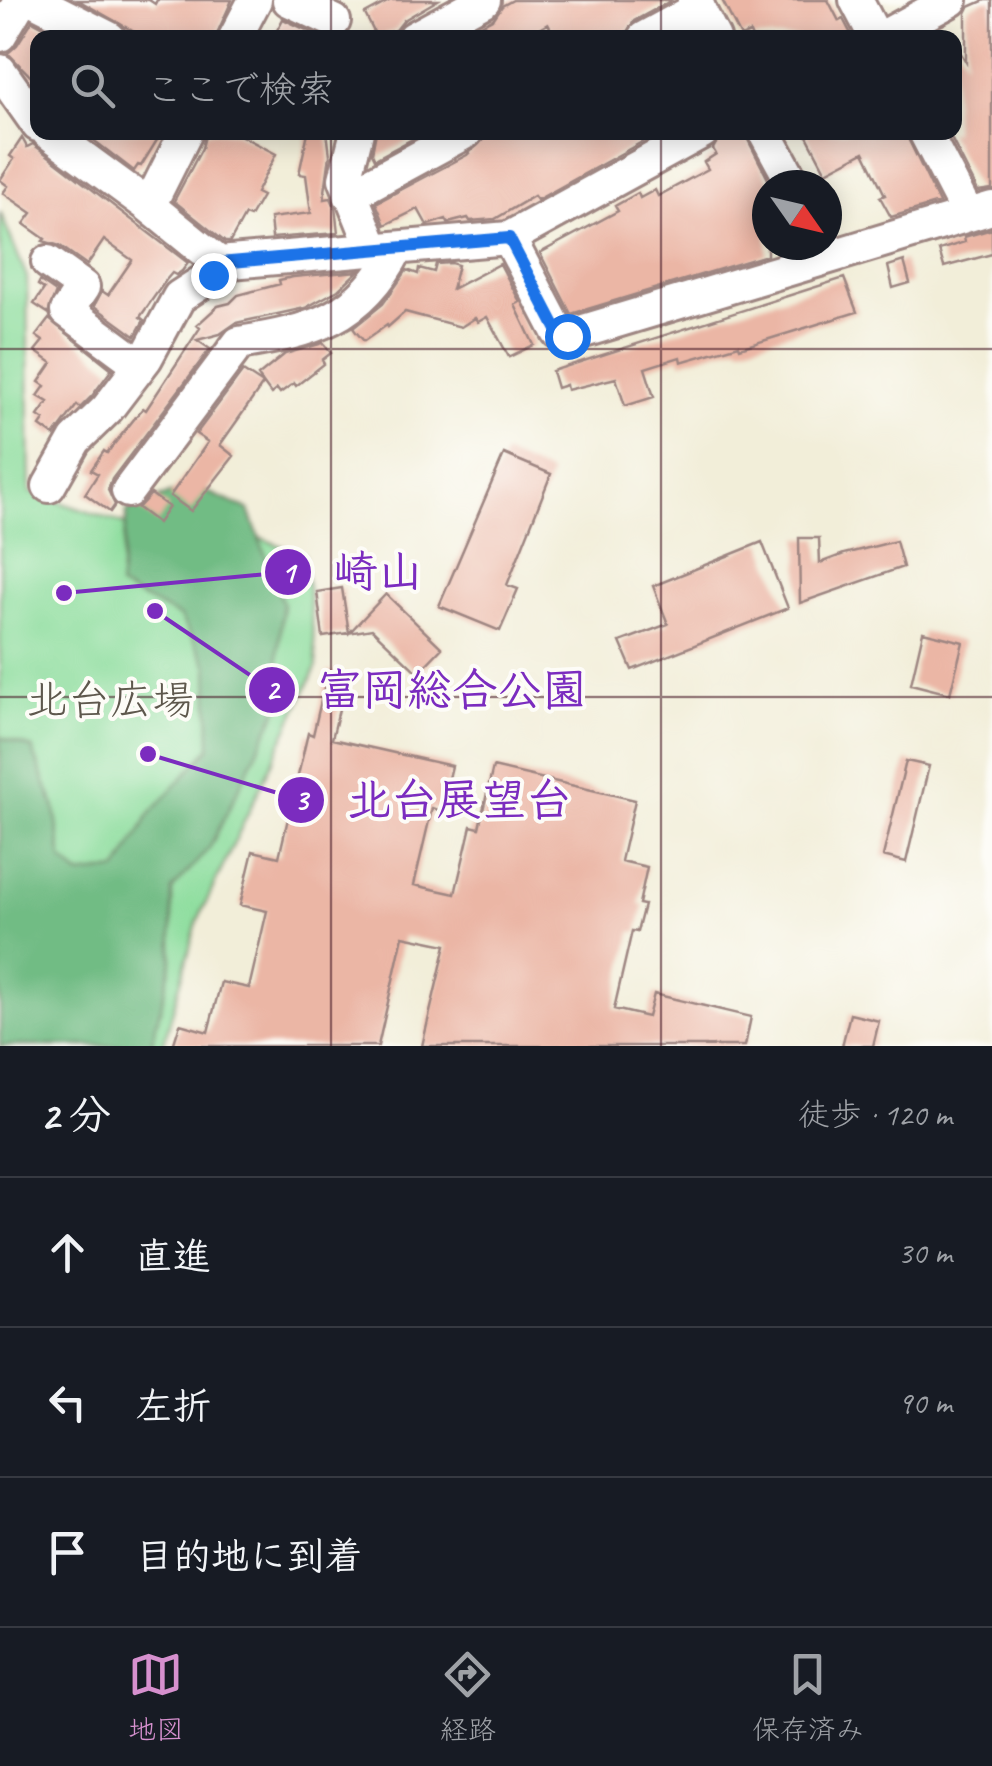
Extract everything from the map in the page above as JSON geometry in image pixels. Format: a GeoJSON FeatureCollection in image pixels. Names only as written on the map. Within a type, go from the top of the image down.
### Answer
{"type":"FeatureCollection","features":[{"type":"Feature","properties":{"kind":"street"},"geometry":{"type":"LineString","coordinates":[[0,35],[20,0]]}},
{"type":"Feature","properties":{"kind":"street"},"geometry":{"type":"LineString","coordinates":[[34,0],[93,30]]}},
{"type":"Feature","properties":{"kind":"street"},"geometry":{"type":"LineString","coordinates":[[240,30],[256,0]]}},
{"type":"Feature","properties":{"kind":"street"},"geometry":{"type":"LineString","coordinates":[[288,0],[334,21]]}},
{"type":"Feature","properties":{"kind":"street"},"geometry":{"type":"LineString","coordinates":[[429,30],[484,0]]}},
{"type":"Feature","properties":{"kind":"street"},"geometry":{"type":"LineString","coordinates":[[856,0],[873,30]]}},
{"type":"Feature","properties":{"kind":"street"},"geometry":{"type":"LineString","coordinates":[[894,30],[952,0]]}},
{"type":"Feature","properties":{"kind":"street"},"geometry":{"type":"LineString","coordinates":[[656,30],[696,4],[710,30]]}},
{"type":"Feature","properties":{"kind":"street"},"geometry":{"type":"LineString","coordinates":[[0,72],[30,114]]}},
{"type":"Feature","properties":{"kind":"street"},"geometry":{"type":"LineString","coordinates":[[59,140],[219,263],[509,238],[687,140]]}},
{"type":"Feature","properties":{"kind":"street"},"geometry":{"type":"LineString","coordinates":[[149,206],[182,140]]}},
{"type":"Feature","properties":{"kind":"street"},"geometry":{"type":"LineString","coordinates":[[128,491],[170,456],[239,343],[326,323],[381,280],[386,250],[350,195],[345,179],[355,140]]}},
{"type":"Feature","properties":{"kind":"street"},"geometry":{"type":"LineString","coordinates":[[350,195],[451,140]]}},
{"type":"Feature","properties":{"kind":"street"},"geometry":{"type":"LineString","coordinates":[[769,140],[786,170]]}},
{"type":"Feature","properties":{"kind":"street"},"geometry":{"type":"LineString","coordinates":[[842,247],[980,212],[930,140]]}},
{"type":"Feature","properties":{"kind":"street"},"geometry":{"type":"LineString","coordinates":[[509,238],[558,332],[567,336],[799,260]]}},
{"type":"Feature","properties":{"kind":"street"},"geometry":{"type":"LineString","coordinates":[[48,262],[83,287],[67,312],[140,365]]}},
{"type":"Feature","properties":{"kind":"street"},"geometry":{"type":"LineString","coordinates":[[48,486],[75,440],[107,409],[140,365],[179,298],[213,275],[219,263]]}},
{"type":"Feature","properties":{"kind":"green space","name":"北台広場"},"geometry":{"type":"Polygon","coordinates":[[[0,212],[27,277],[30,492],[148,532],[205,516],[304,555],[317,666],[197,922],[163,1046],[0,1046],[0,212]]]}},
{"type":"Feature","properties":{"kind":"green space"},"geometry":{"type":"Polygon","coordinates":[[[191,485],[249,510],[283,604],[278,655],[282,701],[210,847],[172,890],[172,961],[151,1046],[0,1046],[0,737],[32,748],[55,808],[62,859],[79,875],[118,870],[150,814],[210,747],[208,666],[180,617],[119,587],[127,511],[191,485]]]}},
{"type":"Feature","properties":{"kind":"building"},"geometry":{"type":"Polygon","coordinates":[[[78,0],[149,0],[155,4],[157,0],[232,0],[219,30],[131,30],[78,0]]]}},
{"type":"Feature","properties":{"kind":"building"},"geometry":{"type":"Polygon","coordinates":[[[391,0],[438,0],[404,20],[396,30],[373,30],[365,14],[391,0]]]}},
{"type":"Feature","properties":{"kind":"building"},"geometry":{"type":"Polygon","coordinates":[[[513,0],[672,0],[634,21],[629,30],[551,30],[548,24],[537,30],[472,30],[494,18],[502,6],[513,0]]]}},
{"type":"Feature","properties":{"kind":"building"},"geometry":{"type":"Polygon","coordinates":[[[722,0],[828,0],[849,30],[737,30],[722,0]]]}},
{"type":"Feature","properties":{"kind":"building"},"geometry":{"type":"Polygon","coordinates":[[[992,0],[992,189],[978,191],[952,140],[962,140],[962,55],[966,62],[969,7],[992,0]]]}},
{"type":"Feature","properties":{"kind":"building"},"geometry":{"type":"Polygon","coordinates":[[[283,19],[307,30],[277,30],[283,19]]]}},
{"type":"Feature","properties":{"kind":"building"},"geometry":{"type":"Polygon","coordinates":[[[32,21],[49,30],[30,30],[30,76],[8,53],[32,21]]]}},
{"type":"Feature","properties":{"kind":"building"},"geometry":{"type":"Polygon","coordinates":[[[22,138],[27,147],[33,144],[188,263],[166,280],[140,317],[144,320],[135,336],[94,306],[102,291],[108,295],[132,260],[104,240],[87,265],[60,246],[43,241],[24,224],[32,213],[3,193],[8,186],[0,180],[22,138]]]}},
{"type":"Feature","properties":{"kind":"building"},"geometry":{"type":"Polygon","coordinates":[[[93,140],[157,140],[134,171],[93,140]]]}},
{"type":"Feature","properties":{"kind":"building"},"geometry":{"type":"Polygon","coordinates":[[[204,140],[249,140],[276,154],[256,193],[262,196],[250,217],[245,215],[230,242],[174,201],[204,140]]]}},
{"type":"Feature","properties":{"kind":"building"},"geometry":{"type":"Polygon","coordinates":[[[306,140],[328,140],[324,199],[331,198],[335,207],[338,233],[272,238],[270,218],[311,213],[306,175],[299,174],[306,140]]]}},
{"type":"Feature","properties":{"kind":"building"},"geometry":{"type":"Polygon","coordinates":[[[374,140],[410,140],[375,159],[374,140]]]}},
{"type":"Feature","properties":{"kind":"building"},"geometry":{"type":"Polygon","coordinates":[[[483,140],[646,140],[495,219],[468,218],[448,223],[446,219],[427,225],[418,209],[385,225],[376,203],[467,155],[483,140]]]}},
{"type":"Feature","properties":{"kind":"building"},"geometry":{"type":"Polygon","coordinates":[[[718,140],[748,140],[763,170],[752,170],[752,260],[571,314],[540,253],[618,211],[615,206],[638,193],[640,198],[655,190],[658,196],[708,169],[704,162],[716,154],[713,149],[718,140]]]}},
{"type":"Feature","properties":{"kind":"building"},"geometry":{"type":"Polygon","coordinates":[[[809,140],[909,140],[939,203],[891,217],[864,152],[825,170],[809,140]]]}},
{"type":"Feature","properties":{"kind":"building"},"geometry":{"type":"Polygon","coordinates":[[[992,229],[992,254],[944,267],[939,250],[992,229]]]}},
{"type":"Feature","properties":{"kind":"building"},"geometry":{"type":"Polygon","coordinates":[[[904,261],[910,283],[893,288],[888,266],[904,261]]]}},
{"type":"Feature","properties":{"kind":"building"},"geometry":{"type":"Polygon","coordinates":[[[436,264],[458,265],[452,289],[500,264],[520,302],[515,305],[534,345],[509,357],[487,317],[478,322],[475,318],[461,327],[405,312],[364,341],[353,328],[383,304],[407,270],[418,274],[419,268],[434,272],[436,264]]]}},
{"type":"Feature","properties":{"kind":"building"},"geometry":{"type":"Polygon","coordinates":[[[358,271],[338,290],[305,308],[236,323],[220,334],[197,340],[210,349],[112,479],[108,490],[115,505],[110,512],[85,494],[98,474],[91,470],[104,451],[107,453],[143,408],[146,410],[200,328],[197,325],[218,306],[230,303],[238,295],[280,284],[279,280],[358,271]]]}},
{"type":"Feature","properties":{"kind":"building"},"geometry":{"type":"Polygon","coordinates":[[[844,278],[857,312],[740,348],[739,345],[681,362],[680,357],[645,368],[654,397],[625,406],[616,378],[567,390],[566,385],[557,388],[552,371],[844,278]]]}},
{"type":"Feature","properties":{"kind":"building"},"geometry":{"type":"Polygon","coordinates":[[[40,281],[56,292],[48,313],[34,304],[44,289],[38,285],[40,281]]]}},
{"type":"Feature","properties":{"kind":"building"},"geometry":{"type":"Polygon","coordinates":[[[49,319],[112,369],[54,436],[40,426],[44,420],[38,416],[48,402],[38,396],[45,386],[39,382],[52,363],[35,351],[43,341],[36,336],[49,319]]]}},
{"type":"Feature","properties":{"kind":"building"},"geometry":{"type":"Polygon","coordinates":[[[323,343],[331,353],[322,360],[324,364],[296,386],[294,383],[271,394],[258,376],[285,354],[323,343]]]}},
{"type":"Feature","properties":{"kind":"building"},"geometry":{"type":"Polygon","coordinates":[[[243,371],[263,384],[220,445],[234,456],[191,511],[170,496],[208,442],[196,434],[243,371]]]}},
{"type":"Feature","properties":{"kind":"building"},"geometry":{"type":"Polygon","coordinates":[[[504,454],[551,474],[507,585],[518,589],[500,631],[439,606],[504,454]]]}},
{"type":"Feature","properties":{"kind":"building"},"geometry":{"type":"Polygon","coordinates":[[[151,494],[169,507],[158,523],[138,508],[151,494]]]}},
{"type":"Feature","properties":{"kind":"building"},"geometry":{"type":"Polygon","coordinates":[[[799,538],[819,538],[820,563],[896,541],[903,567],[800,603],[799,538]]]}},
{"type":"Feature","properties":{"kind":"building"},"geometry":{"type":"Polygon","coordinates":[[[762,542],[788,608],[632,670],[620,642],[668,624],[653,586],[762,542]]]}},
{"type":"Feature","properties":{"kind":"building"},"geometry":{"type":"Polygon","coordinates":[[[342,588],[349,633],[323,637],[317,592],[342,588]]]}},
{"type":"Feature","properties":{"kind":"building"},"geometry":{"type":"Polygon","coordinates":[[[386,594],[442,648],[418,673],[372,629],[349,633],[386,594]]]}},
{"type":"Feature","properties":{"kind":"building"},"geometry":{"type":"Polygon","coordinates":[[[923,632],[963,642],[950,694],[911,684],[923,632]]]}},
{"type":"Feature","properties":{"kind":"building"},"geometry":{"type":"Polygon","coordinates":[[[328,671],[347,675],[332,739],[452,766],[441,811],[432,808],[414,885],[455,894],[471,826],[479,828],[493,767],[635,800],[621,861],[647,867],[639,904],[644,905],[637,932],[632,931],[614,1009],[648,1017],[654,994],[751,1017],[745,1046],[422,1046],[446,945],[403,936],[378,1046],[173,1046],[180,1024],[208,1032],[221,982],[249,988],[267,911],[240,905],[253,851],[279,857],[308,733],[313,735],[328,671]]]}},
{"type":"Feature","properties":{"kind":"building"},"geometry":{"type":"Polygon","coordinates":[[[906,761],[929,766],[906,862],[883,856],[906,761]]]}},
{"type":"Feature","properties":{"kind":"building"},"geometry":{"type":"Polygon","coordinates":[[[850,1014],[879,1021],[873,1046],[842,1046],[850,1014]]]}},
{"type":"Feature","properties":{"kind":"place","name":"崎山"},"geometry":{"type":"Point","coordinates":[64,593]}},
{"type":"Feature","properties":{"kind":"place","name":"富岡総合公園"},"geometry":{"type":"Point","coordinates":[155,611]}},
{"type":"Feature","properties":{"kind":"place","name":"北台展望台"},"geometry":{"type":"Point","coordinates":[148,754]}},
{"type":"Feature","properties":{"kind":"route"},"geometry":{"type":"LineString","coordinates":[[213,275],[219,263],[509,238],[558,332],[567,336]]}}]}
